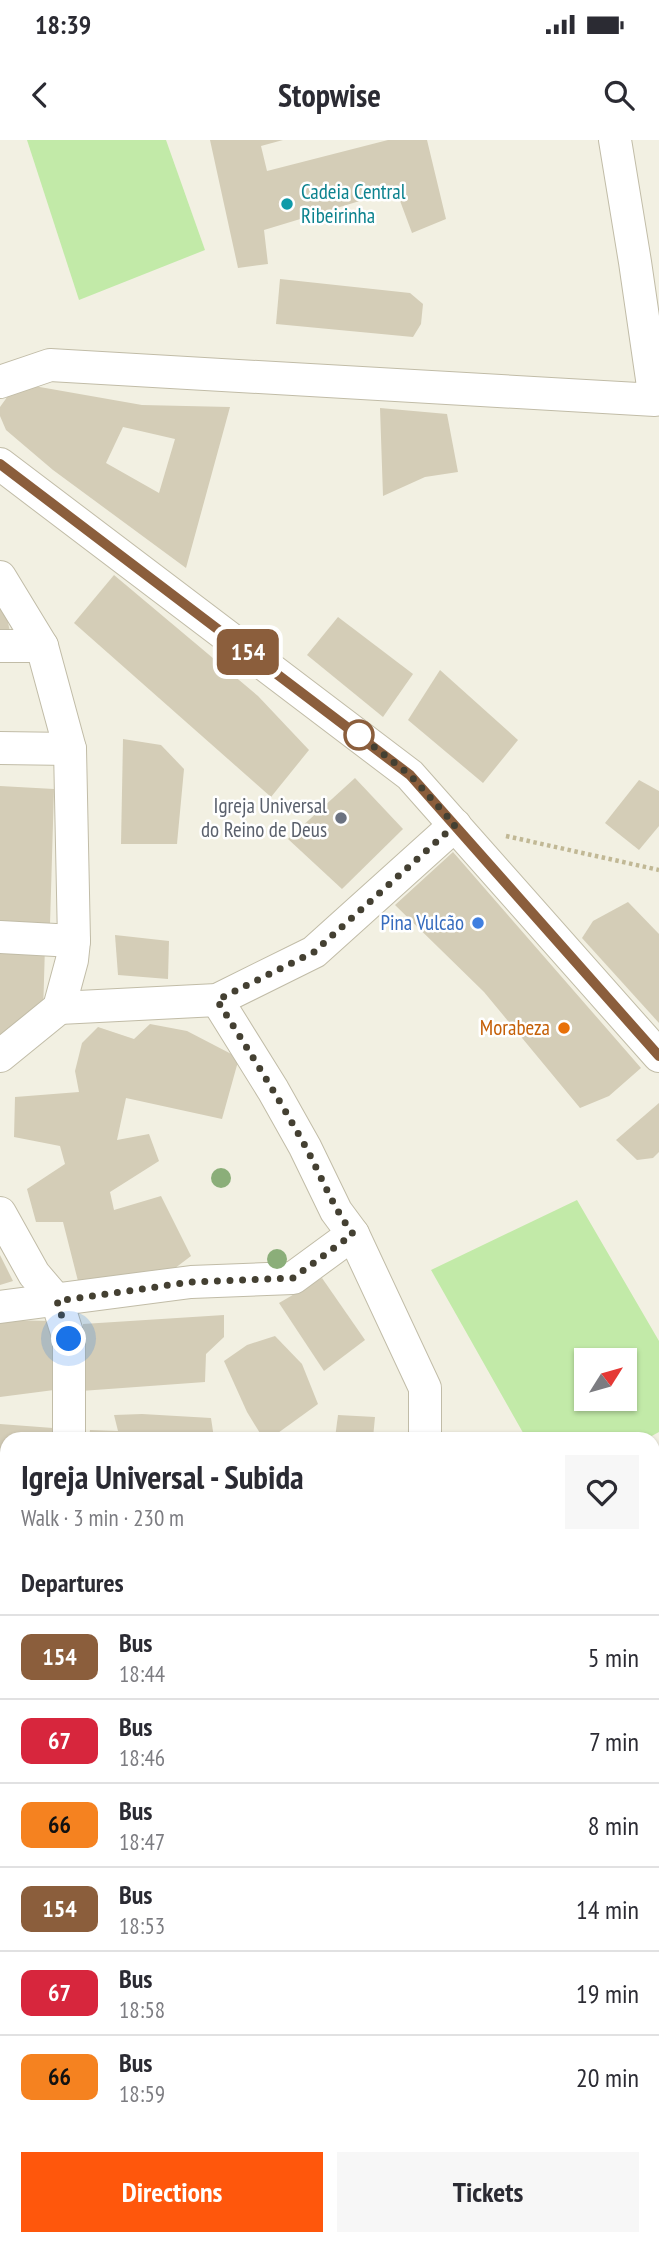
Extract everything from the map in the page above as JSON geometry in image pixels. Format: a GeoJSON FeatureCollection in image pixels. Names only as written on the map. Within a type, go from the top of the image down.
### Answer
{"type":"FeatureCollection","features":[{"type":"Feature","properties":{"kind":"street"},"geometry":{"type":"LineString","coordinates":[[0,382],[50,365],[655,400],[647,256],[615,140]]}},
{"type":"Feature","properties":{"kind":"street"},"geometry":{"type":"LineString","coordinates":[[0,464],[410,775],[659,1056]]}},
{"type":"Feature","properties":{"kind":"street"},"geometry":{"type":"LineString","coordinates":[[0,577],[42,646],[70,749],[74,940],[72,960],[59,1007],[0,1056]]}},
{"type":"Feature","properties":{"kind":"street"},"geometry":{"type":"LineString","coordinates":[[0,646],[42,646]]}},
{"type":"Feature","properties":{"kind":"street"},"geometry":{"type":"LineString","coordinates":[[0,748],[70,749]]}},
{"type":"Feature","properties":{"kind":"street"},"geometry":{"type":"LineString","coordinates":[[59,1007],[217,1000],[314,952],[455,825]]}},
{"type":"Feature","properties":{"kind":"street"},"geometry":{"type":"LineString","coordinates":[[0,937],[74,940]]}},
{"type":"Feature","properties":{"kind":"street"},"geometry":{"type":"LineString","coordinates":[[217,1000],[273,1090],[336,1211],[353,1234],[425,1388],[425,1432]]}},
{"type":"Feature","properties":{"kind":"street"},"geometry":{"type":"LineString","coordinates":[[0,1213],[34,1274],[57,1301],[69,1339],[69,1432]]}},
{"type":"Feature","properties":{"kind":"street"},"geometry":{"type":"LineString","coordinates":[[0,1307],[191,1282],[293,1278],[353,1234]]}},
{"type":"Feature","properties":{"kind":"path"},"geometry":{"type":"LineString","coordinates":[[455,825],[659,870]]}},
{"type":"Feature","properties":{"kind":"green space"},"geometry":{"type":"Polygon","coordinates":[[[27,140],[166,140],[205,250],[79,300],[27,140]]]}},
{"type":"Feature","properties":{"kind":"green space"},"geometry":{"type":"Polygon","coordinates":[[[577,1200],[659,1341],[659,1432],[523,1432],[431,1270],[577,1200]]]}},
{"type":"Feature","properties":{"kind":"building","name":"Cadeia Central Ribeirinha"},"geometry":{"type":"Polygon","coordinates":[[[210,140],[283,140],[261,146],[267,171],[388,140],[427,140],[446,219],[412,233],[396,190],[264,230],[268,264],[238,268],[210,140]]]}},
{"type":"Feature","properties":{"kind":"building"},"geometry":{"type":"Polygon","coordinates":[[[280,279],[410,293],[423,304],[421,324],[413,337],[276,324],[280,279]]]}},
{"type":"Feature","properties":{"kind":"building"},"geometry":{"type":"Polygon","coordinates":[[[34,386],[142,405],[230,407],[186,568],[53,470],[6,430],[0,416],[0,407],[10,393],[34,386]],[[123,427],[106,463],[159,493],[175,439],[123,427]]]}},
{"type":"Feature","properties":{"kind":"building"},"geometry":{"type":"Polygon","coordinates":[[[380,408],[447,414],[458,472],[425,477],[383,496],[380,408]]]}},
{"type":"Feature","properties":{"kind":"building"},"geometry":{"type":"Polygon","coordinates":[[[114,575],[258,696],[309,750],[271,797],[74,623],[114,575]]]}},
{"type":"Feature","properties":{"kind":"building"},"geometry":{"type":"Polygon","coordinates":[[[0,600],[3,600],[11,636],[0,636],[0,600]]]}},
{"type":"Feature","properties":{"kind":"building"},"geometry":{"type":"Polygon","coordinates":[[[338,617],[413,674],[383,717],[307,655],[338,617]]]}},
{"type":"Feature","properties":{"kind":"building"},"geometry":{"type":"Polygon","coordinates":[[[440,670],[518,740],[483,783],[408,720],[440,670]]]}},
{"type":"Feature","properties":{"kind":"building"},"geometry":{"type":"Polygon","coordinates":[[[123,739],[161,745],[184,769],[177,844],[121,844],[123,739]]]}},
{"type":"Feature","properties":{"kind":"building"},"geometry":{"type":"Polygon","coordinates":[[[355,778],[403,829],[342,889],[288,839],[355,778]]]}},
{"type":"Feature","properties":{"kind":"building"},"geometry":{"type":"Polygon","coordinates":[[[639,780],[659,791],[659,826],[639,850],[605,823],[639,780]]]}},
{"type":"Feature","properties":{"kind":"building"},"geometry":{"type":"Polygon","coordinates":[[[0,786],[54,789],[50,925],[0,924],[0,786]]]}},
{"type":"Feature","properties":{"kind":"building"},"geometry":{"type":"Polygon","coordinates":[[[453,852],[641,1068],[609,1096],[580,1108],[484,992],[395,905],[453,852]]]}},
{"type":"Feature","properties":{"kind":"building"},"geometry":{"type":"Polygon","coordinates":[[[628,902],[659,934],[659,1023],[582,938],[593,921],[628,902]]]}},
{"type":"Feature","properties":{"kind":"building"},"geometry":{"type":"Polygon","coordinates":[[[115,935],[169,941],[168,979],[118,975],[115,935]]]}},
{"type":"Feature","properties":{"kind":"building"},"geometry":{"type":"Polygon","coordinates":[[[0,944],[45,946],[43,1014],[0,1048],[0,944]]]}},
{"type":"Feature","properties":{"kind":"building"},"geometry":{"type":"Polygon","coordinates":[[[150,1024],[187,1031],[239,1058],[222,1119],[126,1098],[117,1140],[149,1134],[159,1161],[110,1192],[114,1210],[161,1196],[191,1256],[162,1278],[79,1285],[63,1222],[36,1222],[27,1189],[65,1164],[60,1146],[14,1137],[15,1097],[79,1092],[75,1071],[82,1043],[98,1027],[134,1039],[150,1024]]]}},
{"type":"Feature","properties":{"kind":"building"},"geometry":{"type":"Polygon","coordinates":[[[659,1103],[659,1152],[653,1158],[637,1160],[616,1140],[659,1103]]]}},
{"type":"Feature","properties":{"kind":"building"},"geometry":{"type":"Polygon","coordinates":[[[0,1255],[13,1281],[0,1285],[0,1255]]]}},
{"type":"Feature","properties":{"kind":"building"},"geometry":{"type":"Polygon","coordinates":[[[322,1278],[365,1340],[324,1371],[279,1303],[322,1278]]]}},
{"type":"Feature","properties":{"kind":"building"},"geometry":{"type":"Polygon","coordinates":[[[224,1315],[224,1337],[206,1354],[205,1382],[81,1391],[83,1324],[224,1315]]]}},
{"type":"Feature","properties":{"kind":"building"},"geometry":{"type":"Polygon","coordinates":[[[0,1320],[54,1321],[54,1390],[0,1397],[0,1320]]]}},
{"type":"Feature","properties":{"kind":"building"},"geometry":{"type":"Polygon","coordinates":[[[275,1336],[302,1364],[318,1404],[279,1432],[259,1432],[247,1412],[224,1361],[247,1345],[275,1336]]]}},
{"type":"Feature","properties":{"kind":"building"},"geometry":{"type":"Polygon","coordinates":[[[114,1415],[211,1418],[213,1432],[90,1432],[118,1431],[114,1415]]]}},
{"type":"Feature","properties":{"kind":"building"},"geometry":{"type":"Polygon","coordinates":[[[338,1415],[375,1417],[374,1432],[336,1432],[338,1415]]]}},
{"type":"Feature","properties":{"kind":"building"},"geometry":{"type":"Polygon","coordinates":[[[0,1424],[53,1428],[53,1432],[0,1432],[0,1424]]]}},
{"type":"Feature","properties":{"kind":"bus line","name":"154"},"geometry":{"type":"LineString","coordinates":[[0,464],[410,775],[659,1056]]}},
{"type":"Feature","properties":{"kind":"place","name":"Cadeia Central Ribeirinha"},"geometry":{"type":"Point","coordinates":[287,204]}},
{"type":"Feature","properties":{"kind":"place","name":"Igreja Universal do Reino de Deus"},"geometry":{"type":"Point","coordinates":[341,818]}},
{"type":"Feature","properties":{"kind":"place","name":"Pina Vulcão"},"geometry":{"type":"Point","coordinates":[478,923]}},
{"type":"Feature","properties":{"kind":"place","name":"Morabeza"},"geometry":{"type":"Point","coordinates":[564,1028]}},
{"type":"Feature","properties":{"kind":"route"},"geometry":{"type":"LineString","coordinates":[[69,1339],[57,1301],[191,1282],[293,1278],[353,1234],[336,1211],[273,1090],[217,1000],[314,952],[455,825],[410,775],[359,735]]}}]}
